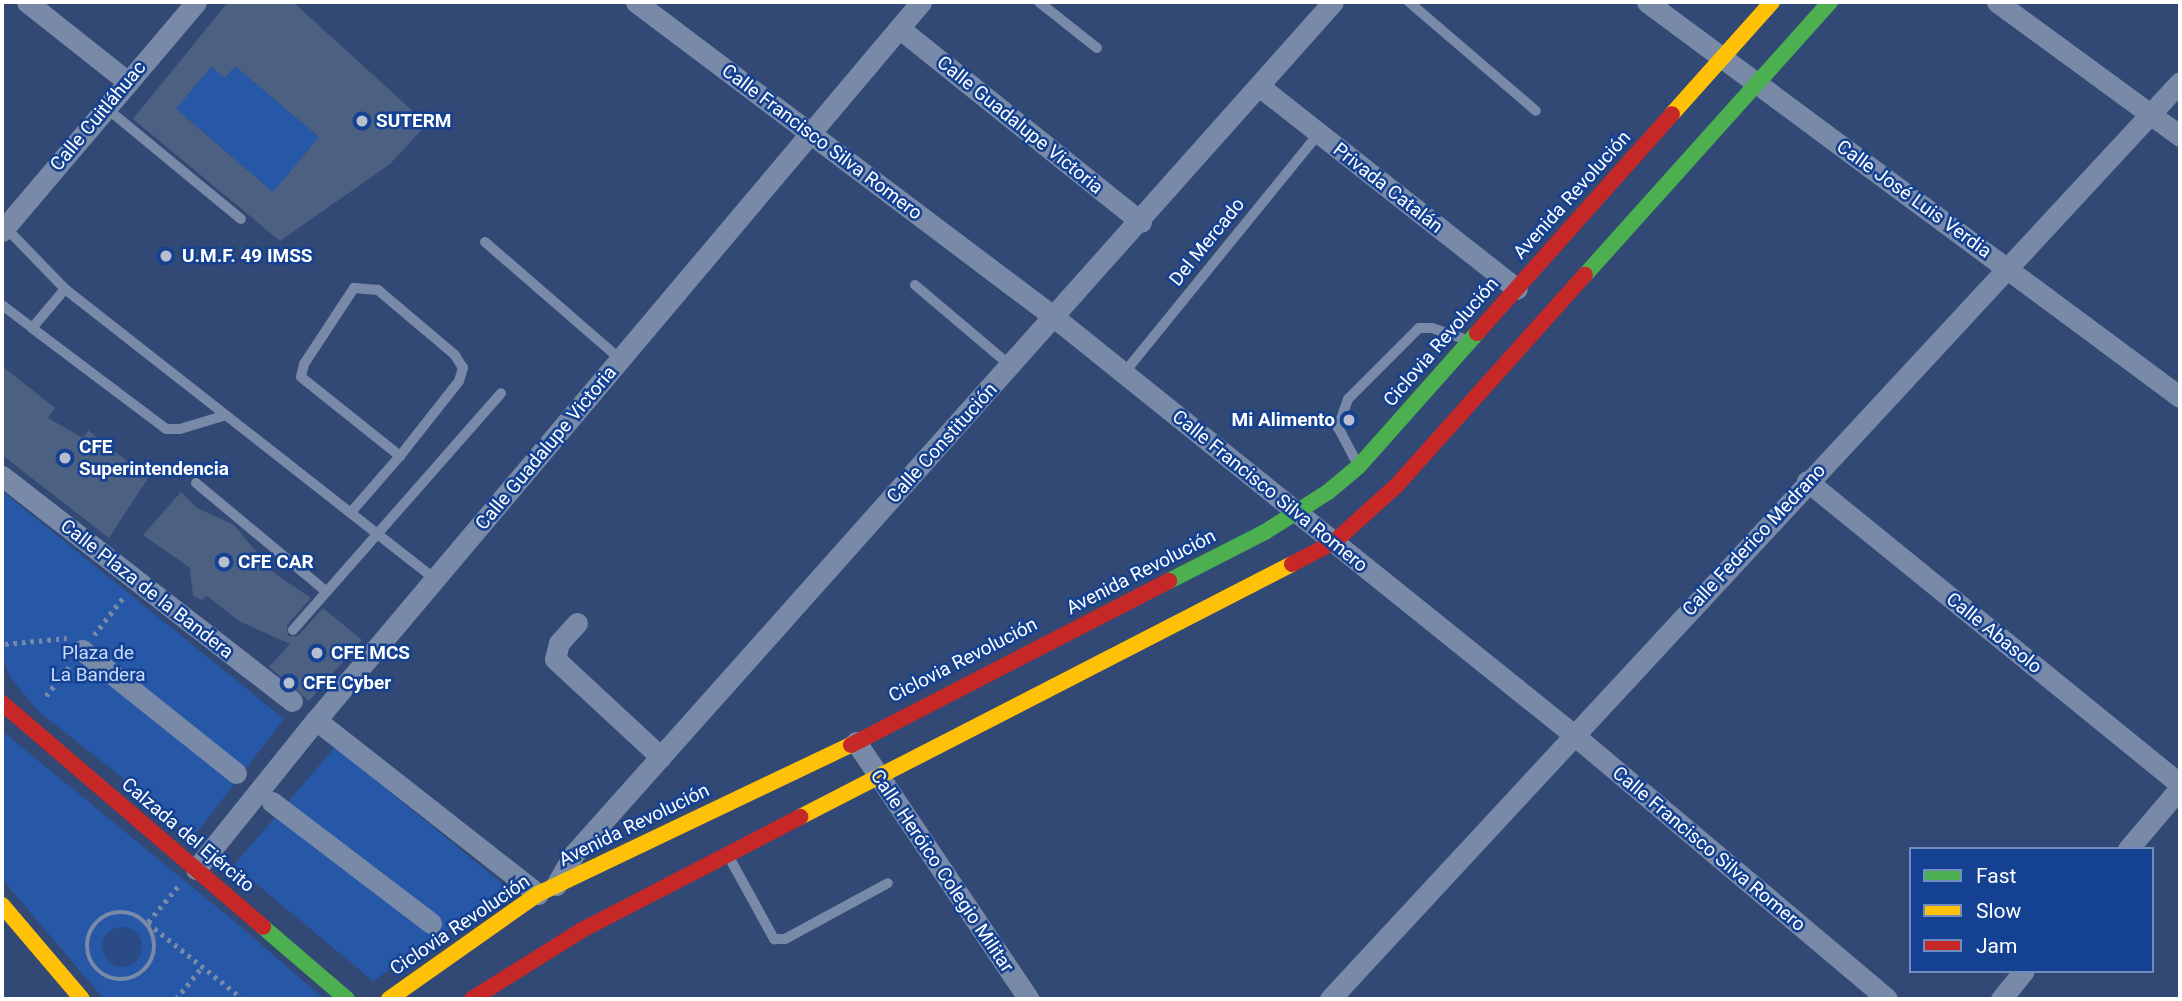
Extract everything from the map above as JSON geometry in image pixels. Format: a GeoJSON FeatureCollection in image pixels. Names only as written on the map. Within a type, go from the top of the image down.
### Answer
{"type":"FeatureCollection","features":[{"type":"Feature","properties":{"kind":"main road","name":"Avenida Revolución"},"geometry":{"type":"LineString","coordinates":[[389,999],[547,890],[856,742],[1298,514],[1359,466],[1773,2]]}},
{"type":"Feature","properties":{"kind":"main road"},"geometry":{"type":"LineString","coordinates":[[472,999],[582,930],[1334,542],[1397,485],[1830,2]]}},
{"type":"Feature","properties":{"kind":"main road","name":"Calzada del Ejército"},"geometry":{"type":"LineString","coordinates":[[2,703],[347,999]]}},
{"type":"Feature","properties":{"kind":"main road"},"geometry":{"type":"LineString","coordinates":[[2,905],[82,999]]}},
{"type":"Feature","properties":{"kind":"street"},"geometry":{"type":"LineString","coordinates":[[27,2],[128,82]]}},
{"type":"Feature","properties":{"kind":"street","name":"Calle Cuitláhuac"},"geometry":{"type":"LineString","coordinates":[[3,229],[195,2]]}},
{"type":"Feature","properties":{"kind":"street","name":"Calle Francisco Silva Romero"},"geometry":{"type":"LineString","coordinates":[[636,2],[1054,317],[1574,735],[1887,999]]}},
{"type":"Feature","properties":{"kind":"street","name":"Calle Guadalupe Victoria"},"geometry":{"type":"LineString","coordinates":[[196,869],[316,720],[920,2]]}},
{"type":"Feature","properties":{"kind":"street","name":"Calle Constitución"},"geometry":{"type":"LineString","coordinates":[[547,890],[573,855],[1141,222],[1333,2]]}},
{"type":"Feature","properties":{"kind":"street","name":"Calle José Luis Verdia"},"geometry":{"type":"LineString","coordinates":[[1647,2],[2180,397]]}},
{"type":"Feature","properties":{"kind":"street"},"geometry":{"type":"LineString","coordinates":[[1997,2],[2180,136]]}},
{"type":"Feature","properties":{"kind":"street","name":"Calle Guadalupe Victoria"},"geometry":{"type":"LineString","coordinates":[[898,28],[1141,222]]}},
{"type":"Feature","properties":{"kind":"street","name":"Calle Federico Medrano"},"geometry":{"type":"LineString","coordinates":[[1330,999],[1807,481],[2180,82]]}},
{"type":"Feature","properties":{"kind":"street","name":"Privada Catalán"},"geometry":{"type":"LineString","coordinates":[[1259,86],[1517,289]]}},
{"type":"Feature","properties":{"kind":"street","name":"Calle Plaza de la Bandera"},"geometry":{"type":"LineString","coordinates":[[2,476],[292,701]]}},
{"type":"Feature","properties":{"kind":"street","name":"Calle Abasolo"},"geometry":{"type":"LineString","coordinates":[[1807,481],[2180,786]]}},
{"type":"Feature","properties":{"kind":"street"},"geometry":{"type":"LineString","coordinates":[[576,623],[559,643],[555,659],[661,757]]}},
{"type":"Feature","properties":{"kind":"street"},"geometry":{"type":"LineString","coordinates":[[87,643],[236,773]]}},
{"type":"Feature","properties":{"kind":"street"},"geometry":{"type":"LineString","coordinates":[[316,720],[547,890]]}},
{"type":"Feature","properties":{"kind":"street","name":"Calle Heróico Colegio Militar"},"geometry":{"type":"LineString","coordinates":[[856,742],[1029,999]]}},
{"type":"Feature","properties":{"kind":"street"},"geometry":{"type":"LineString","coordinates":[[2130,847],[2180,786]]}},
{"type":"Feature","properties":{"kind":"street"},"geometry":{"type":"LineString","coordinates":[[272,802],[430,923]]}},
{"type":"Feature","properties":{"kind":"street"},"geometry":{"type":"LineString","coordinates":[[2001,999],[2022,973]]}},
{"type":"Feature","properties":{"kind":"lane"},"geometry":{"type":"LineString","coordinates":[[1039,2],[1097,48]]}},
{"type":"Feature","properties":{"kind":"lane"},"geometry":{"type":"LineString","coordinates":[[1409,2],[1536,111]]}},
{"type":"Feature","properties":{"kind":"lane"},"geometry":{"type":"LineString","coordinates":[[105,107],[241,219]]}},
{"type":"Feature","properties":{"kind":"lane","name":"Del Mercado"},"geometry":{"type":"LineString","coordinates":[[1124,373],[1318,134]]}},
{"type":"Feature","properties":{"kind":"lane"},"geometry":{"type":"LineString","coordinates":[[3,229],[65,289],[223,416],[352,511],[436,580]]}},
{"type":"Feature","properties":{"kind":"lane"},"geometry":{"type":"LineString","coordinates":[[485,242],[620,359]]}},
{"type":"Feature","properties":{"kind":"lane"},"geometry":{"type":"LineString","coordinates":[[915,285],[1011,366]]}},
{"type":"Feature","properties":{"kind":"lane"},"geometry":{"type":"LineString","coordinates":[[352,511],[400,456],[459,381],[463,368],[455,355],[378,290],[354,288],[304,364],[301,377],[400,456]]}},
{"type":"Feature","properties":{"kind":"lane"},"geometry":{"type":"LineString","coordinates":[[32,328],[65,289]]}},
{"type":"Feature","properties":{"kind":"lane"},"geometry":{"type":"LineString","coordinates":[[2,305],[166,429],[180,429],[223,416]]}},
{"type":"Feature","properties":{"kind":"lane"},"geometry":{"type":"LineString","coordinates":[[1359,466],[1338,428],[1348,400],[1419,328],[1432,327],[1470,341]]}},
{"type":"Feature","properties":{"kind":"lane"},"geometry":{"type":"LineString","coordinates":[[293,630],[502,393]]}},
{"type":"Feature","properties":{"kind":"lane"},"geometry":{"type":"LineString","coordinates":[[196,483],[327,592]]}},
{"type":"Feature","properties":{"kind":"lane"},"geometry":{"type":"LineString","coordinates":[[728,855],[774,939],[785,939],[888,883]]}},
{"type":"Feature","properties":{"kind":"path"},"geometry":{"type":"LineString","coordinates":[[5,644],[87,643]]}},
{"type":"Feature","properties":{"kind":"path"},"geometry":{"type":"LineString","coordinates":[[148,923],[179,886]]}},
{"type":"Feature","properties":{"kind":"path"},"geometry":{"type":"LineString","coordinates":[[148,923],[156,949],[143,973],[121,980],[100,973],[92,964],[87,942],[97,922],[106,915],[128,912],[148,923],[243,999]]}},
{"type":"Feature","properties":{"kind":"path"},"geometry":{"type":"LineString","coordinates":[[176,999],[202,967]]}},
{"type":"Feature","properties":{"kind":"green space"},"geometry":{"type":"Polygon","coordinates":[[[235,66],[319,137],[273,192],[176,109],[211,67],[225,78],[235,66]]]}},
{"type":"Feature","properties":{"kind":"green space","name":"Plaza de La Bandera"},"geometry":{"type":"Polygon","coordinates":[[[2,491],[284,719],[195,835],[38,711],[10,677],[2,656],[2,491]]]}},
{"type":"Feature","properties":{"kind":"green space"},"geometry":{"type":"Polygon","coordinates":[[[2,731],[234,921],[324,999],[104,999],[2,879],[2,731]]]}},
{"type":"Feature","properties":{"kind":"green space"},"geometry":{"type":"Polygon","coordinates":[[[335,747],[510,890],[373,981],[234,865],[335,747]]]}},
{"type":"Feature","properties":{"kind":"shaded area"},"geometry":{"type":"Polygon","coordinates":[[[122,927],[130,928],[136,933],[141,939],[141,955],[136,961],[130,966],[122,967],[114,966],[108,961],[103,955],[102,947],[103,939],[108,933],[114,928],[122,927]]]}},
{"type":"Feature","properties":{"kind":"building","name":"SUTERM"},"geometry":{"type":"Polygon","coordinates":[[[228,2],[293,2],[427,124],[390,164],[280,241],[133,119],[228,2]],[[235,66],[225,78],[211,67],[176,109],[273,192],[319,137],[235,66]]]}},
{"type":"Feature","properties":{"kind":"building","name":"CFE Superintendencia"},"geometry":{"type":"Polygon","coordinates":[[[2,366],[55,408],[48,418],[83,438],[88,430],[148,478],[109,538],[2,455],[2,366]]]}},
{"type":"Feature","properties":{"kind":"building","name":"CFE CAR"},"geometry":{"type":"Polygon","coordinates":[[[181,492],[197,508],[234,525],[274,573],[311,598],[287,625],[288,636],[298,636],[323,608],[362,640],[309,701],[269,667],[290,644],[239,621],[207,596],[202,600],[193,596],[190,568],[143,535],[181,492]]]}},
{"type":"Feature","properties":{"kind":"traffic: fast"},"geometry":{"type":"LineString","coordinates":[[1585,275],[1830,2]]}},
{"type":"Feature","properties":{"kind":"traffic: fast"},"geometry":{"type":"LineString","coordinates":[[1169,581],[1265,532],[1328,492],[1359,466],[1477,333]]}},
{"type":"Feature","properties":{"kind":"traffic: fast"},"geometry":{"type":"LineString","coordinates":[[263,927],[347,999]]}},
{"type":"Feature","properties":{"kind":"traffic: slow"},"geometry":{"type":"LineString","coordinates":[[1672,114],[1772,2]]}},
{"type":"Feature","properties":{"kind":"traffic: slow"},"geometry":{"type":"LineString","coordinates":[[800,817],[1292,564]]}},
{"type":"Feature","properties":{"kind":"traffic: slow"},"geometry":{"type":"LineString","coordinates":[[389,999],[538,894],[851,745]]}},
{"type":"Feature","properties":{"kind":"traffic: slow"},"geometry":{"type":"LineString","coordinates":[[2,905],[82,999]]}},
{"type":"Feature","properties":{"kind":"traffic: jam"},"geometry":{"type":"LineString","coordinates":[[1477,333],[1672,114]]}},
{"type":"Feature","properties":{"kind":"traffic: jam"},"geometry":{"type":"LineString","coordinates":[[1292,564],[1334,542],[1397,485],[1585,275]]}},
{"type":"Feature","properties":{"kind":"traffic: jam"},"geometry":{"type":"LineString","coordinates":[[851,745],[1169,581]]}},
{"type":"Feature","properties":{"kind":"traffic: jam"},"geometry":{"type":"LineString","coordinates":[[2,703],[263,927]]}},
{"type":"Feature","properties":{"kind":"traffic: jam"},"geometry":{"type":"LineString","coordinates":[[472,999],[582,930],[800,817]]}},
{"type":"Feature","properties":{"kind":"place","name":"SUTERM"},"geometry":{"type":"Point","coordinates":[362,121]}},
{"type":"Feature","properties":{"kind":"place","name":"U.M.F. 49 IMSS"},"geometry":{"type":"Point","coordinates":[166,256]}},
{"type":"Feature","properties":{"kind":"place","name":"Mi Alimento"},"geometry":{"type":"Point","coordinates":[1349,420]}},
{"type":"Feature","properties":{"kind":"place","name":"CFE Superintendencia"},"geometry":{"type":"Point","coordinates":[65,458]}},
{"type":"Feature","properties":{"kind":"place","name":"CFE CAR"},"geometry":{"type":"Point","coordinates":[224,562]}},
{"type":"Feature","properties":{"kind":"place","name":"CFE MCS"},"geometry":{"type":"Point","coordinates":[317,653]}},
{"type":"Feature","properties":{"kind":"place","name":"CFE Cyber"},"geometry":{"type":"Point","coordinates":[289,683]}}]}
